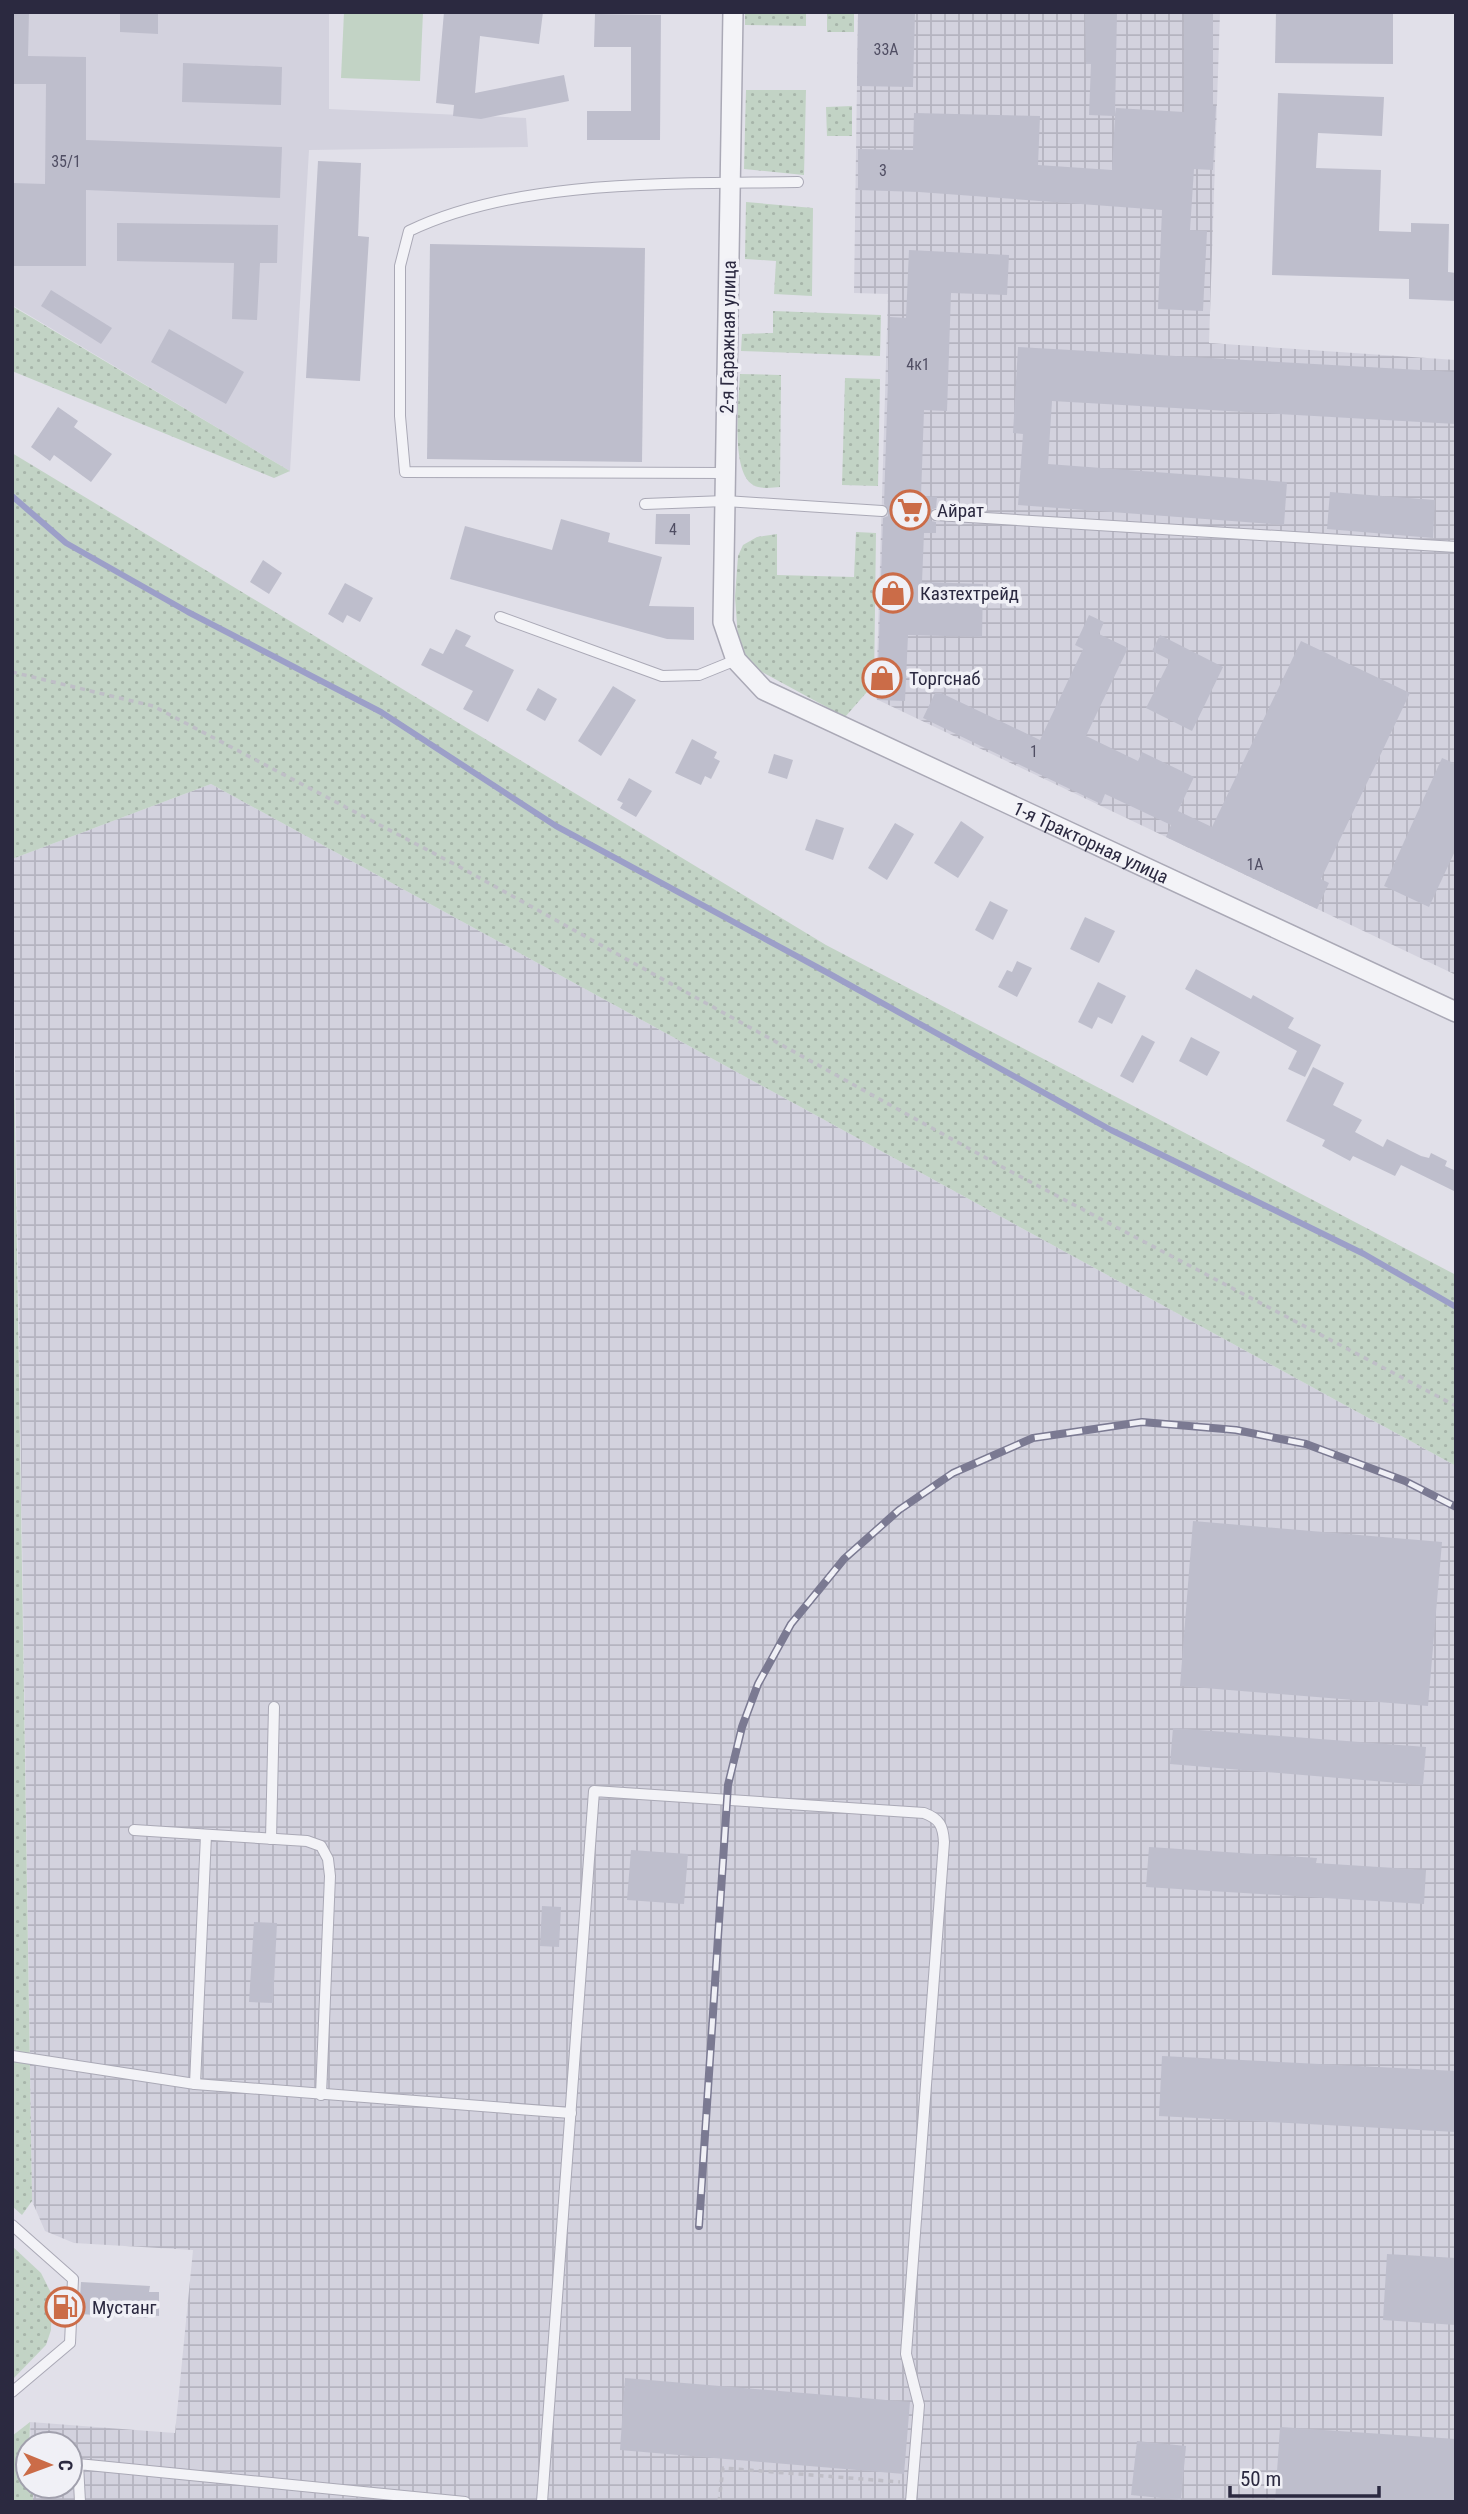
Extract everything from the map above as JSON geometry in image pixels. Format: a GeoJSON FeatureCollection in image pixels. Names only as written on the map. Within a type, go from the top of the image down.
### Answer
{"type":"FeatureCollection","features":[{"type":"Feature","properties":{"kind":"street","name":"2-я Гаражная улица"},"geometry":{"type":"LineString","coordinates":[[733,12],[723,622],[736,660]]}},
{"type":"Feature","properties":{"kind":"street","name":"1-я Тракторная улица"},"geometry":{"type":"LineString","coordinates":[[736,660],[764,690],[1456,1012]]}},
{"type":"Feature","properties":{"kind":"lane"},"geometry":{"type":"LineString","coordinates":[[725,472],[405,472],[400,416],[400,265],[409,231],[432,220],[512,200],[562,192],[656,185],[798,182]]}},
{"type":"Feature","properties":{"kind":"lane"},"geometry":{"type":"LineString","coordinates":[[645,504],[725,502],[882,511]]}},
{"type":"Feature","properties":{"kind":"lane"},"geometry":{"type":"LineString","coordinates":[[936,515],[1456,547]]}},
{"type":"Feature","properties":{"kind":"lane"},"geometry":{"type":"LineString","coordinates":[[500,617],[663,676],[699,675],[736,660]]}},
{"type":"Feature","properties":{"kind":"lane"},"geometry":{"type":"LineString","coordinates":[[271,1839],[274,1707]]}},
{"type":"Feature","properties":{"kind":"lane"},"geometry":{"type":"LineString","coordinates":[[542,2502],[594,1791],[924,1813],[935,1817],[943,1828],[906,2354],[919,2405],[911,2502]]}},
{"type":"Feature","properties":{"kind":"lane"},"geometry":{"type":"LineString","coordinates":[[134,1830],[307,1841],[321,1846],[328,1859],[330,1876],[321,2095]]}},
{"type":"Feature","properties":{"kind":"lane"},"geometry":{"type":"LineString","coordinates":[[195,2084],[206,1835]]}},
{"type":"Feature","properties":{"kind":"lane"},"geometry":{"type":"LineString","coordinates":[[12,2056],[195,2084],[570,2113]]}},
{"type":"Feature","properties":{"kind":"lane"},"geometry":{"type":"LineString","coordinates":[[12,2225],[73,2279],[70,2343],[12,2392]]}},
{"type":"Feature","properties":{"kind":"lane"},"geometry":{"type":"LineString","coordinates":[[80,2502],[78,2464],[465,2502]]}},
{"type":"Feature","properties":{"kind":"path"},"geometry":{"type":"LineString","coordinates":[[12,672],[153,706],[470,873],[1006,1169],[1456,1406]]}},
{"type":"Feature","properties":{"kind":"path"},"geometry":{"type":"LineString","coordinates":[[719,2502],[723,2468],[912,2483]]}},
{"type":"Feature","properties":{"kind":"shaded area"},"geometry":{"type":"Polygon","coordinates":[[[12,12],[329,12],[329,109],[526,118],[528,147],[309,150],[290,471],[12,305],[12,12]]]}},
{"type":"Feature","properties":{"kind":"shaded area"},"geometry":{"type":"Polygon","coordinates":[[[858,12],[1220,12],[1209,343],[1456,360],[1456,975],[876,699],[888,294],[854,293],[858,12]]]}},
{"type":"Feature","properties":{"kind":"shaded area"},"geometry":{"type":"Polygon","coordinates":[[[211,784],[1456,1466],[1456,2502],[33,2502],[84,2500],[84,2430],[30,2430],[30,2422],[175,2433],[193,2250],[74,2243],[45,2231],[32,2201],[12,859],[211,784]]]}},
{"type":"Feature","properties":{"kind":"green space"},"geometry":{"type":"Polygon","coordinates":[[[344,12],[423,12],[420,81],[341,78],[344,12]]]}},
{"type":"Feature","properties":{"kind":"green space"},"geometry":{"type":"Polygon","coordinates":[[[745,12],[806,12],[806,26],[745,25],[745,12]]]}},
{"type":"Feature","properties":{"kind":"green space"},"geometry":{"type":"Polygon","coordinates":[[[827,12],[854,12],[854,32],[827,32],[827,12]]]}},
{"type":"Feature","properties":{"kind":"green space"},"geometry":{"type":"Polygon","coordinates":[[[746,90],[806,90],[804,175],[744,169],[746,90]]]}},
{"type":"Feature","properties":{"kind":"green space"},"geometry":{"type":"Polygon","coordinates":[[[852,106],[852,136],[827,136],[826,107],[852,106]]]}},
{"type":"Feature","properties":{"kind":"green space"},"geometry":{"type":"Polygon","coordinates":[[[746,202],[813,208],[812,296],[774,294],[776,261],[745,259],[746,202]]]}},
{"type":"Feature","properties":{"kind":"green space"},"geometry":{"type":"Polygon","coordinates":[[[12,306],[290,471],[274,478],[12,371],[12,306]]]}},
{"type":"Feature","properties":{"kind":"green space"},"geometry":{"type":"Polygon","coordinates":[[[773,311],[881,315],[880,356],[741,351],[742,334],[773,333],[773,311]]]}},
{"type":"Feature","properties":{"kind":"green space"},"geometry":{"type":"Polygon","coordinates":[[[740,374],[781,375],[780,487],[762,488],[753,485],[741,466],[737,434],[740,374]]]}},
{"type":"Feature","properties":{"kind":"green space"},"geometry":{"type":"Polygon","coordinates":[[[845,378],[880,379],[878,486],[842,485],[845,378]]]}},
{"type":"Feature","properties":{"kind":"green space"},"geometry":{"type":"Polygon","coordinates":[[[12,453],[826,945],[1456,1275],[1456,1466],[211,784],[12,859],[12,453]]]}},
{"type":"Feature","properties":{"kind":"green space"},"geometry":{"type":"Polygon","coordinates":[[[856,532],[876,533],[874,684],[845,717],[760,671],[746,656],[738,638],[735,597],[738,556],[743,545],[757,537],[777,534],[777,575],[854,577],[856,532]]]}},
{"type":"Feature","properties":{"kind":"green space"},"geometry":{"type":"Polygon","coordinates":[[[12,936],[32,2201],[22,2215],[12,2206],[12,936]]]}},
{"type":"Feature","properties":{"kind":"green space"},"geometry":{"type":"Polygon","coordinates":[[[12,2246],[41,2273],[52,2295],[51,2330],[46,2345],[12,2380],[12,2246]]]}},
{"type":"Feature","properties":{"kind":"green space"},"geometry":{"type":"Polygon","coordinates":[[[30,2422],[30,2430],[20,2430],[30,2422]]]}},
{"type":"Feature","properties":{"kind":"green space"},"geometry":{"type":"Polygon","coordinates":[[[14,2434],[14,2500],[33,2502],[12,2502],[14,2434]]]}},
{"type":"Feature","properties":{"kind":"building"},"geometry":{"type":"Polygon","coordinates":[[[12,12],[29,12],[28,56],[86,57],[86,140],[282,147],[280,198],[86,190],[86,266],[12,266],[12,183],[45,184],[46,84],[12,84],[12,12]]]}},
{"type":"Feature","properties":{"kind":"building"},"geometry":{"type":"Polygon","coordinates":[[[120,12],[158,12],[158,34],[120,32],[120,12]]]}},
{"type":"Feature","properties":{"kind":"building"},"geometry":{"type":"Polygon","coordinates":[[[444,12],[543,12],[539,44],[480,36],[475,93],[564,75],[569,101],[481,119],[453,116],[454,105],[436,103],[444,12]]]}},
{"type":"Feature","properties":{"kind":"building"},"geometry":{"type":"Polygon","coordinates":[[[858,12],[915,12],[913,87],[857,86],[858,12]]]}},
{"type":"Feature","properties":{"kind":"building"},"geometry":{"type":"Polygon","coordinates":[[[1085,12],[1117,12],[1115,114],[1116,108],[1184,112],[1184,12],[1213,12],[1213,106],[1216,106],[1213,170],[1194,169],[1190,230],[1207,231],[1203,311],[1158,309],[1162,210],[858,190],[858,149],[913,150],[914,113],[1040,116],[1038,165],[1112,170],[1115,116],[1089,115],[1091,64],[1086,64],[1085,12]]]}},
{"type":"Feature","properties":{"kind":"building"},"geometry":{"type":"Polygon","coordinates":[[[1276,12],[1393,12],[1393,64],[1275,63],[1276,12]]]}},
{"type":"Feature","properties":{"kind":"building"},"geometry":{"type":"Polygon","coordinates":[[[595,14],[661,15],[660,140],[587,140],[587,111],[631,111],[631,47],[594,47],[595,14]]]}},
{"type":"Feature","properties":{"kind":"building"},"geometry":{"type":"Polygon","coordinates":[[[183,63],[282,67],[281,105],[182,102],[183,63]]]}},
{"type":"Feature","properties":{"kind":"building"},"geometry":{"type":"Polygon","coordinates":[[[1278,93],[1384,97],[1382,136],[1318,133],[1316,168],[1381,170],[1379,231],[1411,232],[1411,223],[1449,224],[1448,272],[1456,273],[1456,301],[1409,299],[1409,279],[1272,275],[1278,93]]]}},
{"type":"Feature","properties":{"kind":"building"},"geometry":{"type":"Polygon","coordinates":[[[318,161],[361,163],[358,236],[369,237],[360,381],[306,378],[318,161]]]}},
{"type":"Feature","properties":{"kind":"building"},"geometry":{"type":"Polygon","coordinates":[[[117,223],[278,225],[277,263],[260,263],[257,320],[232,319],[234,263],[117,261],[117,223]]]}},
{"type":"Feature","properties":{"kind":"building"},"geometry":{"type":"Polygon","coordinates":[[[430,244],[645,248],[642,462],[427,459],[430,244]]]}},
{"type":"Feature","properties":{"kind":"building"},"geometry":{"type":"Polygon","coordinates":[[[909,250],[1009,255],[1007,295],[951,293],[947,411],[924,410],[921,496],[937,497],[936,508],[930,510],[929,515],[931,521],[936,522],[936,533],[924,533],[922,582],[983,584],[982,637],[908,635],[905,701],[877,700],[883,518],[888,516],[889,511],[884,504],[890,317],[906,318],[909,250]]]}},
{"type":"Feature","properties":{"kind":"building"},"geometry":{"type":"Polygon","coordinates":[[[51,290],[112,328],[101,344],[41,306],[51,290]]]}},
{"type":"Feature","properties":{"kind":"building"},"geometry":{"type":"Polygon","coordinates":[[[169,329],[244,372],[226,404],[151,362],[169,329]]]}},
{"type":"Feature","properties":{"kind":"building"},"geometry":{"type":"Polygon","coordinates":[[[1018,347],[1456,372],[1456,424],[1052,401],[1048,464],[1287,482],[1284,525],[1018,505],[1023,434],[1013,433],[1018,347]]]}},
{"type":"Feature","properties":{"kind":"building"},"geometry":{"type":"Polygon","coordinates":[[[58,407],[78,421],[74,427],[112,454],[91,482],[54,455],[50,461],[31,447],[58,407]]]}},
{"type":"Feature","properties":{"kind":"building"},"geometry":{"type":"Polygon","coordinates":[[[1330,492],[1435,500],[1433,538],[1327,529],[1330,492]]]}},
{"type":"Feature","properties":{"kind":"building"},"geometry":{"type":"Polygon","coordinates":[[[656,514],[690,514],[690,545],[655,544],[656,514]]]}},
{"type":"Feature","properties":{"kind":"building"},"geometry":{"type":"Polygon","coordinates":[[[561,519],[610,533],[608,542],[662,557],[649,606],[694,607],[694,640],[667,639],[450,579],[465,526],[552,550],[561,519]]]}},
{"type":"Feature","properties":{"kind":"building"},"geometry":{"type":"Polygon","coordinates":[[[263,560],[282,573],[269,594],[250,582],[263,560]]]}},
{"type":"Feature","properties":{"kind":"building"},"geometry":{"type":"Polygon","coordinates":[[[345,583],[373,598],[360,622],[347,615],[343,623],[328,614],[345,583]]]}},
{"type":"Feature","properties":{"kind":"building"},"geometry":{"type":"Polygon","coordinates":[[[1089,615],[1104,622],[1099,634],[1128,648],[1086,736],[1138,761],[1142,752],[1194,777],[1178,811],[1212,827],[1301,641],[1410,693],[1321,879],[1329,883],[1317,909],[1166,837],[1171,825],[1105,794],[1101,804],[923,718],[935,693],[941,693],[1040,740],[1083,649],[1075,645],[1089,615]]]}},
{"type":"Feature","properties":{"kind":"building"},"geometry":{"type":"Polygon","coordinates":[[[456,629],[471,636],[465,646],[514,670],[488,722],[463,709],[473,691],[421,665],[430,648],[443,654],[456,629]]]}},
{"type":"Feature","properties":{"kind":"building"},"geometry":{"type":"Polygon","coordinates":[[[1160,635],[1223,667],[1192,731],[1146,708],[1170,660],[1152,651],[1160,635]]]}},
{"type":"Feature","properties":{"kind":"building"},"geometry":{"type":"Polygon","coordinates":[[[613,686],[636,700],[601,756],[578,741],[613,686]]]}},
{"type":"Feature","properties":{"kind":"building"},"geometry":{"type":"Polygon","coordinates":[[[538,688],[557,699],[545,721],[526,710],[538,688]]]}},
{"type":"Feature","properties":{"kind":"building"},"geometry":{"type":"Polygon","coordinates":[[[692,739],[717,752],[714,758],[720,761],[711,779],[705,776],[701,785],[675,773],[692,739]]]}},
{"type":"Feature","properties":{"kind":"building"},"geometry":{"type":"Polygon","coordinates":[[[774,754],[793,760],[787,779],[768,773],[774,754]]]}},
{"type":"Feature","properties":{"kind":"building"},"geometry":{"type":"Polygon","coordinates":[[[1442,758],[1456,764],[1456,849],[1429,907],[1384,886],[1442,758]]]}},
{"type":"Feature","properties":{"kind":"building"},"geometry":{"type":"Polygon","coordinates":[[[629,778],[652,791],[636,817],[620,808],[623,803],[617,800],[629,778]]]}},
{"type":"Feature","properties":{"kind":"building"},"geometry":{"type":"Polygon","coordinates":[[[816,819],[844,828],[833,860],[805,850],[816,819]]]}},
{"type":"Feature","properties":{"kind":"building"},"geometry":{"type":"Polygon","coordinates":[[[961,821],[984,837],[958,878],[934,863],[961,821]]]}},
{"type":"Feature","properties":{"kind":"building"},"geometry":{"type":"Polygon","coordinates":[[[895,823],[914,834],[887,880],[868,868],[895,823]]]}},
{"type":"Feature","properties":{"kind":"building"},"geometry":{"type":"Polygon","coordinates":[[[990,901],[1008,910],[993,940],[975,930],[990,901]]]}},
{"type":"Feature","properties":{"kind":"building"},"geometry":{"type":"Polygon","coordinates":[[[1085,917],[1115,931],[1099,963],[1070,949],[1085,917]]]}},
{"type":"Feature","properties":{"kind":"building"},"geometry":{"type":"Polygon","coordinates":[[[1017,961],[1032,968],[1017,997],[998,987],[1007,970],[1012,972],[1017,961]]]}},
{"type":"Feature","properties":{"kind":"building"},"geometry":{"type":"Polygon","coordinates":[[[1196,969],[1251,999],[1253,995],[1294,1018],[1288,1028],[1321,1045],[1305,1077],[1288,1069],[1297,1051],[1185,989],[1196,969]]]}},
{"type":"Feature","properties":{"kind":"building"},"geometry":{"type":"Polygon","coordinates":[[[1098,982],[1126,996],[1112,1024],[1098,1017],[1092,1029],[1078,1022],[1098,982]]]}},
{"type":"Feature","properties":{"kind":"building"},"geometry":{"type":"Polygon","coordinates":[[[1142,1035],[1155,1042],[1133,1083],[1120,1076],[1142,1035]]]}},
{"type":"Feature","properties":{"kind":"building"},"geometry":{"type":"Polygon","coordinates":[[[1191,1037],[1220,1052],[1207,1076],[1179,1061],[1191,1037]]]}},
{"type":"Feature","properties":{"kind":"building"},"geometry":{"type":"Polygon","coordinates":[[[1313,1067],[1344,1083],[1333,1105],[1362,1120],[1355,1132],[1383,1147],[1387,1139],[1421,1156],[1429,1158],[1431,1153],[1447,1161],[1445,1166],[1456,1171],[1456,1192],[1401,1165],[1395,1176],[1353,1156],[1350,1161],[1322,1146],[1325,1140],[1286,1121],[1313,1067]]]}},
{"type":"Feature","properties":{"kind":"building"},"geometry":{"type":"Polygon","coordinates":[[[1193,1521],[1442,1542],[1428,1706],[1180,1686],[1193,1521]]]}},
{"type":"Feature","properties":{"kind":"building"},"geometry":{"type":"Polygon","coordinates":[[[1173,1728],[1426,1747],[1423,1785],[1170,1764],[1173,1728]]]}},
{"type":"Feature","properties":{"kind":"building"},"geometry":{"type":"Polygon","coordinates":[[[1149,1847],[1317,1858],[1316,1863],[1426,1870],[1424,1904],[1146,1887],[1149,1847]]]}},
{"type":"Feature","properties":{"kind":"building"},"geometry":{"type":"Polygon","coordinates":[[[631,1850],[688,1854],[684,1904],[627,1900],[631,1850]]]}},
{"type":"Feature","properties":{"kind":"building"},"geometry":{"type":"Polygon","coordinates":[[[542,1906],[561,1907],[559,1947],[540,1946],[542,1906]]]}},
{"type":"Feature","properties":{"kind":"building"},"geometry":{"type":"Polygon","coordinates":[[[254,1922],[277,1923],[273,2003],[249,2002],[254,1922]]]}},
{"type":"Feature","properties":{"kind":"building"},"geometry":{"type":"Polygon","coordinates":[[[1162,2056],[1456,2071],[1456,2132],[1159,2116],[1162,2056]]]}},
{"type":"Feature","properties":{"kind":"building"},"geometry":{"type":"Polygon","coordinates":[[[1387,2254],[1456,2258],[1456,2325],[1383,2320],[1387,2254]]]}},
{"type":"Feature","properties":{"kind":"building"},"geometry":{"type":"Polygon","coordinates":[[[81,2282],[150,2286],[149,2292],[159,2292],[159,2316],[148,2315],[148,2318],[79,2314],[81,2282]]]}},
{"type":"Feature","properties":{"kind":"building"},"geometry":{"type":"Polygon","coordinates":[[[625,2378],[910,2402],[904,2474],[620,2450],[625,2378]]]}},
{"type":"Feature","properties":{"kind":"building"},"geometry":{"type":"Polygon","coordinates":[[[1280,2427],[1456,2439],[1456,2502],[1275,2502],[1280,2427]]]}},
{"type":"Feature","properties":{"kind":"building"},"geometry":{"type":"Polygon","coordinates":[[[1137,2441],[1186,2446],[1181,2500],[1131,2495],[1137,2441]]]}},
{"type":"Feature","properties":{"kind":"waterway"},"geometry":{"type":"LineString","coordinates":[[12,496],[66,543],[188,612],[381,712],[556,826],[1111,1130],[1364,1254],[1456,1307]]}},
{"type":"Feature","properties":{"kind":"railway"},"geometry":{"type":"LineString","coordinates":[[699,2226],[728,1785],[742,1727],[758,1684],[791,1624],[844,1559],[899,1510],[953,1473],[1033,1438],[1142,1422],[1236,1430],[1306,1444],[1405,1481],[1456,1507]]}},
{"type":"Feature","properties":{"kind":"place","name":"Айрат"},"geometry":{"type":"Point","coordinates":[910,510]}},
{"type":"Feature","properties":{"kind":"place","name":"Казтехтрейд"},"geometry":{"type":"Point","coordinates":[893,593]}},
{"type":"Feature","properties":{"kind":"place","name":"Торгснаб"},"geometry":{"type":"Point","coordinates":[882,678]}},
{"type":"Feature","properties":{"kind":"place","name":"Мустанг"},"geometry":{"type":"Point","coordinates":[65,2307]}}]}
